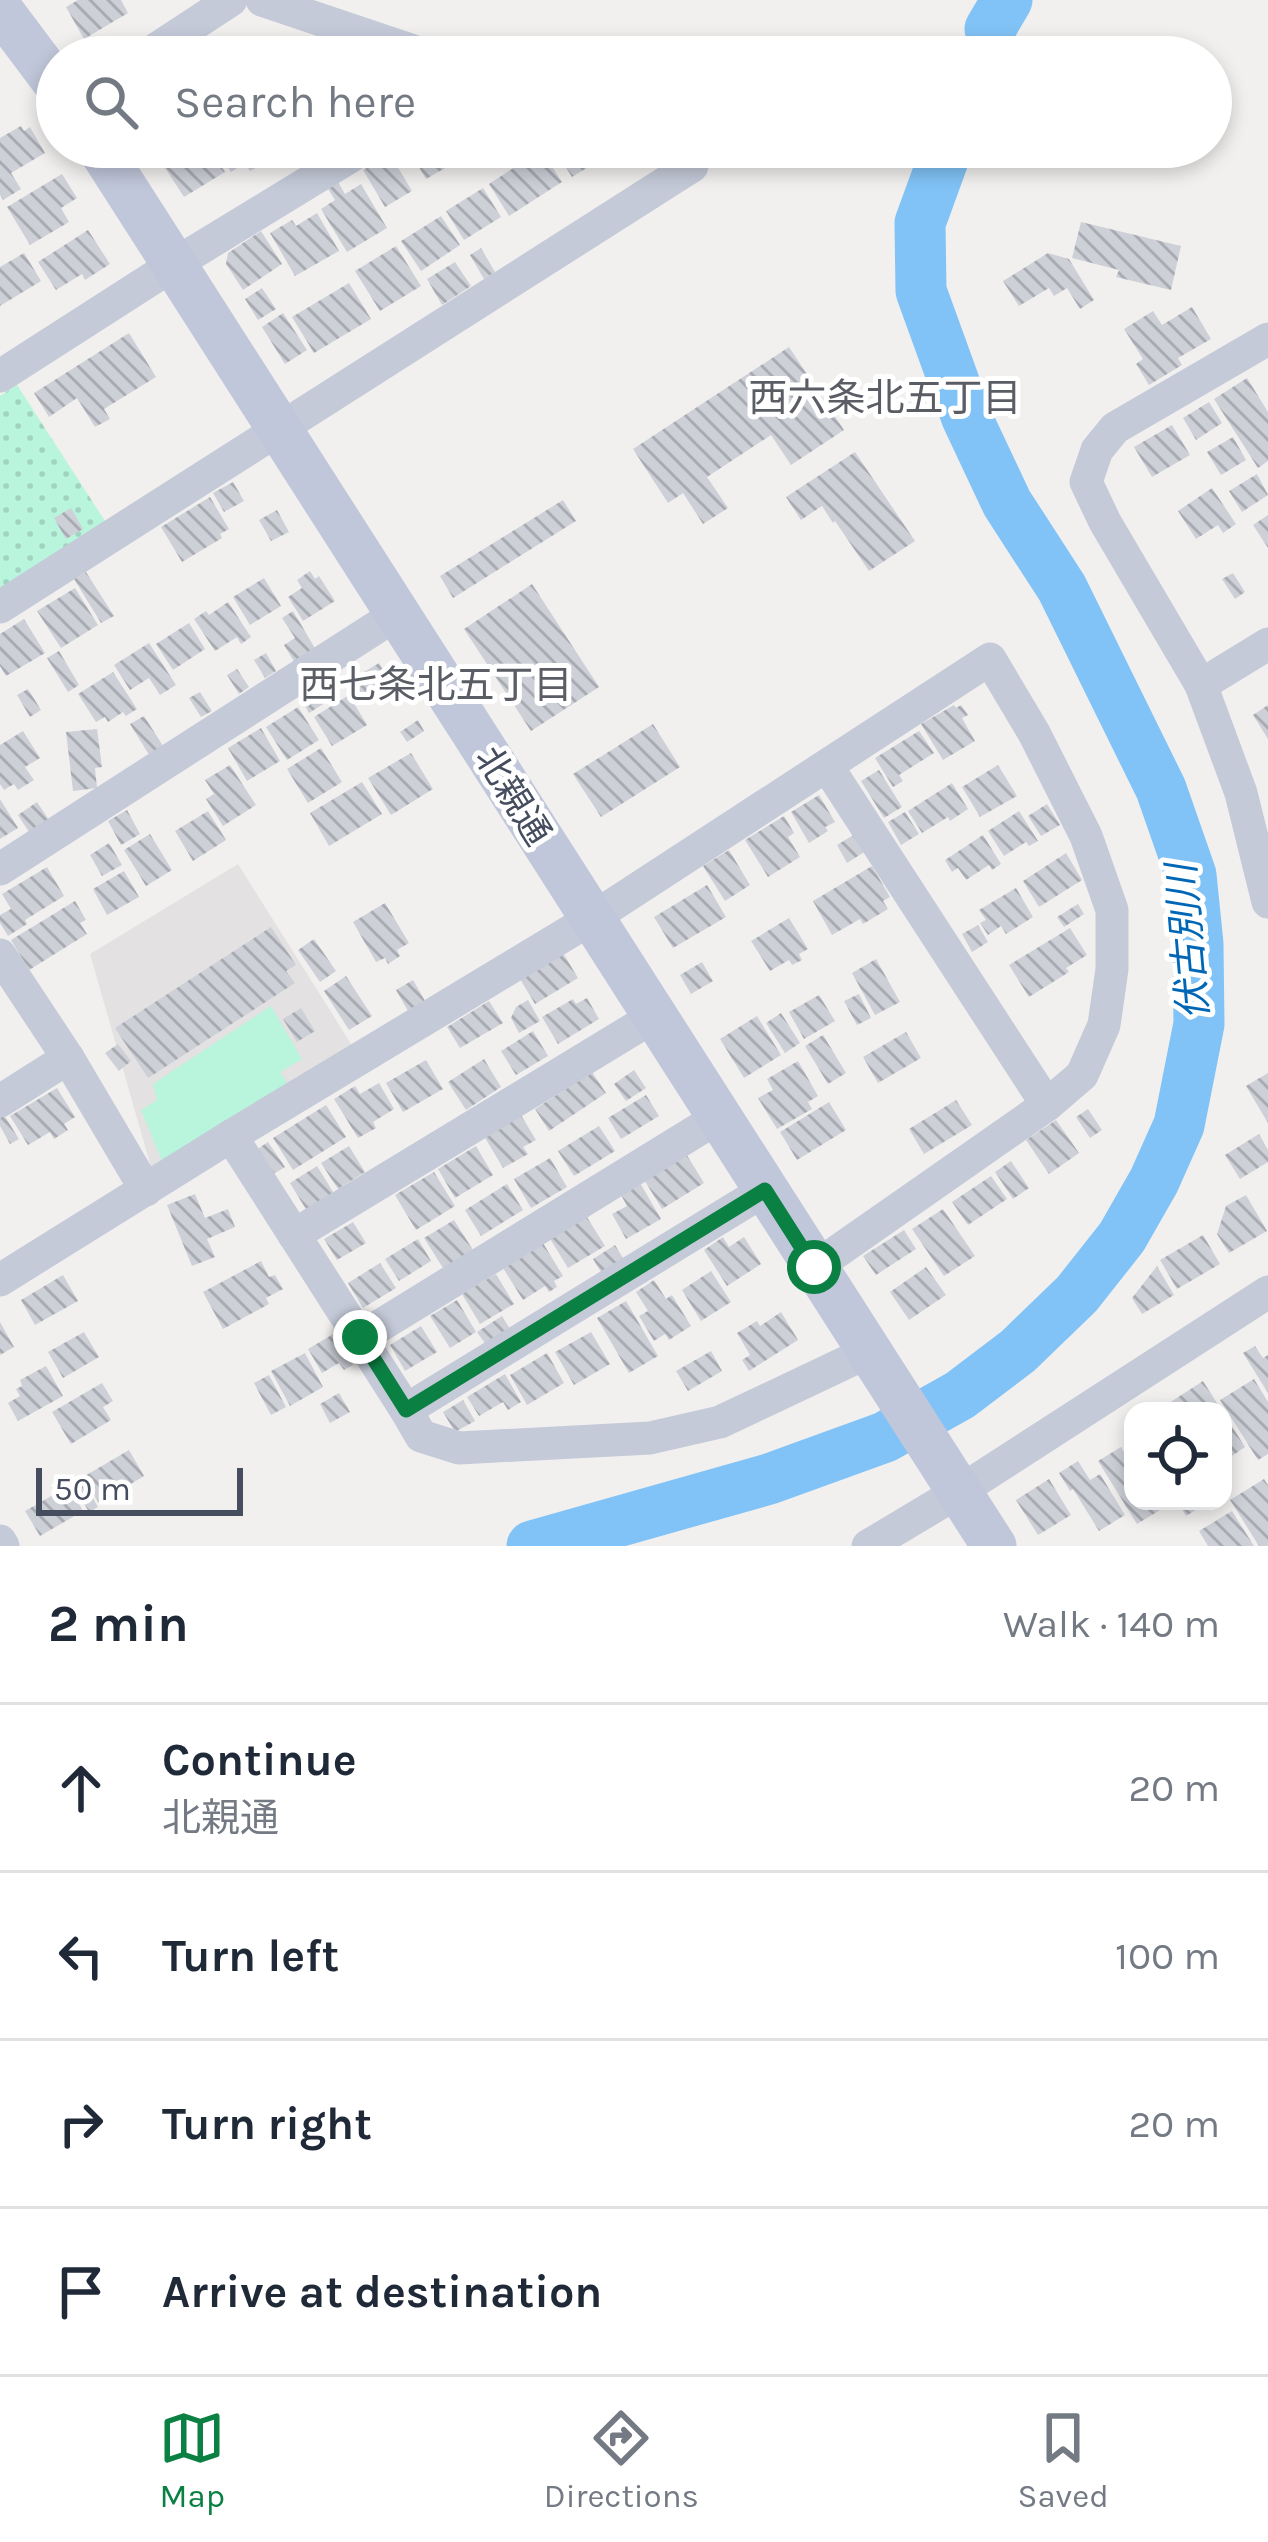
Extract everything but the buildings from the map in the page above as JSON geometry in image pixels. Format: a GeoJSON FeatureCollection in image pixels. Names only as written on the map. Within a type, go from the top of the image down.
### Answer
{"type":"FeatureCollection","features":[{"type":"Feature","properties":{"kind":"street"},"geometry":{"type":"LineString","coordinates":[[176,36],[231,0]]}},
{"type":"Feature","properties":{"kind":"street"},"geometry":{"type":"LineString","coordinates":[[262,0],[368,36]]}},
{"type":"Feature","properties":{"kind":"street"},"geometry":{"type":"LineString","coordinates":[[0,9],[36,57]]}},
{"type":"Feature","properties":{"kind":"street","name":"北親通"},"geometry":{"type":"LineString","coordinates":[[112,168],[994,1546]]}},
{"type":"Feature","properties":{"kind":"street"},"geometry":{"type":"LineString","coordinates":[[1,373],[332,168]]}},
{"type":"Feature","properties":{"kind":"street"},"geometry":{"type":"LineString","coordinates":[[0,607],[689,168]]}},
{"type":"Feature","properties":{"kind":"street"},"geometry":{"type":"LineString","coordinates":[[1268,339],[1115,428],[1097,450],[1086,482],[1202,685],[1241,793],[1268,902]]}},
{"type":"Feature","properties":{"kind":"street"},"geometry":{"type":"LineString","coordinates":[[0,869],[398,614]]}},
{"type":"Feature","properties":{"kind":"street"},"geometry":{"type":"LineString","coordinates":[[1202,685],[1268,644]]}},
{"type":"Feature","properties":{"kind":"street"},"geometry":{"type":"LineString","coordinates":[[0,1280],[591,919],[990,659],[1086,836],[1112,910],[1112,969],[1104,1025],[1082,1075],[1048,1105],[814,1267]]}},
{"type":"Feature","properties":{"kind":"street"},"geometry":{"type":"LineString","coordinates":[[827,766],[1048,1105]]}},
{"type":"Feature","properties":{"kind":"street"},"geometry":{"type":"LineString","coordinates":[[0,955],[146,1190]]}},
{"type":"Feature","properties":{"kind":"street"},"geometry":{"type":"LineString","coordinates":[[294,1235],[655,1016]]}},
{"type":"Feature","properties":{"kind":"street"},"geometry":{"type":"LineString","coordinates":[[0,1102],[68,1058]]}},
{"type":"Feature","properties":{"kind":"street"},"geometry":{"type":"LineString","coordinates":[[360,1337],[719,1117]]}},
{"type":"Feature","properties":{"kind":"street"},"geometry":{"type":"LineString","coordinates":[[231,1136],[421,1436],[459,1448],[650,1438],[720,1422],[879,1368]]}},
{"type":"Feature","properties":{"kind":"street"},"geometry":{"type":"LineString","coordinates":[[406,1410],[765,1190]]}},
{"type":"Feature","properties":{"kind":"street"},"geometry":{"type":"LineString","coordinates":[[868,1546],[1268,1292]]}},
{"type":"Feature","properties":{"kind":"shaded area"},"geometry":{"type":"Polygon","coordinates":[[[238,864],[353,1047],[153,1174],[90,954],[238,864]]]}},
{"type":"Feature","properties":{"kind":"green space"},"geometry":{"type":"Polygon","coordinates":[[[17,385],[107,524],[0,593],[0,396],[17,385]]]}},
{"type":"Feature","properties":{"kind":"green space"},"geometry":{"type":"Polygon","coordinates":[[[271,1006],[302,1059],[280,1072],[287,1083],[162,1161],[141,1110],[157,1100],[153,1084],[271,1006]]]}},
{"type":"Feature","properties":{"kind":"waterway","name":"伏古別川"},"geometry":{"type":"LineString","coordinates":[[990,29],[1007,0]]}},
{"type":"Feature","properties":{"kind":"waterway","name":"伏古別川"},"geometry":{"type":"LineString","coordinates":[[532,1546],[769,1479],[885,1437],[960,1395],[1018,1351],[1077,1294],[1122,1237],[1179,1125],[1199,1024],[1191,875],[1161,789],[1062,588],[1007,503],[967,418],[921,291],[920,223],[940,168]]}},
{"type":"Feature","properties":{"kind":"district","name":"西六条北五丁目"},"geometry":{"type":"Point","coordinates":[885,398]}},
{"type":"Feature","properties":{"kind":"district","name":"西七条北五丁目"},"geometry":{"type":"Point","coordinates":[436,685]}},
{"type":"Feature","properties":{"kind":"route"},"geometry":{"type":"LineString","coordinates":[[360,1337],[406,1410],[765,1190],[814,1267]]}}]}
